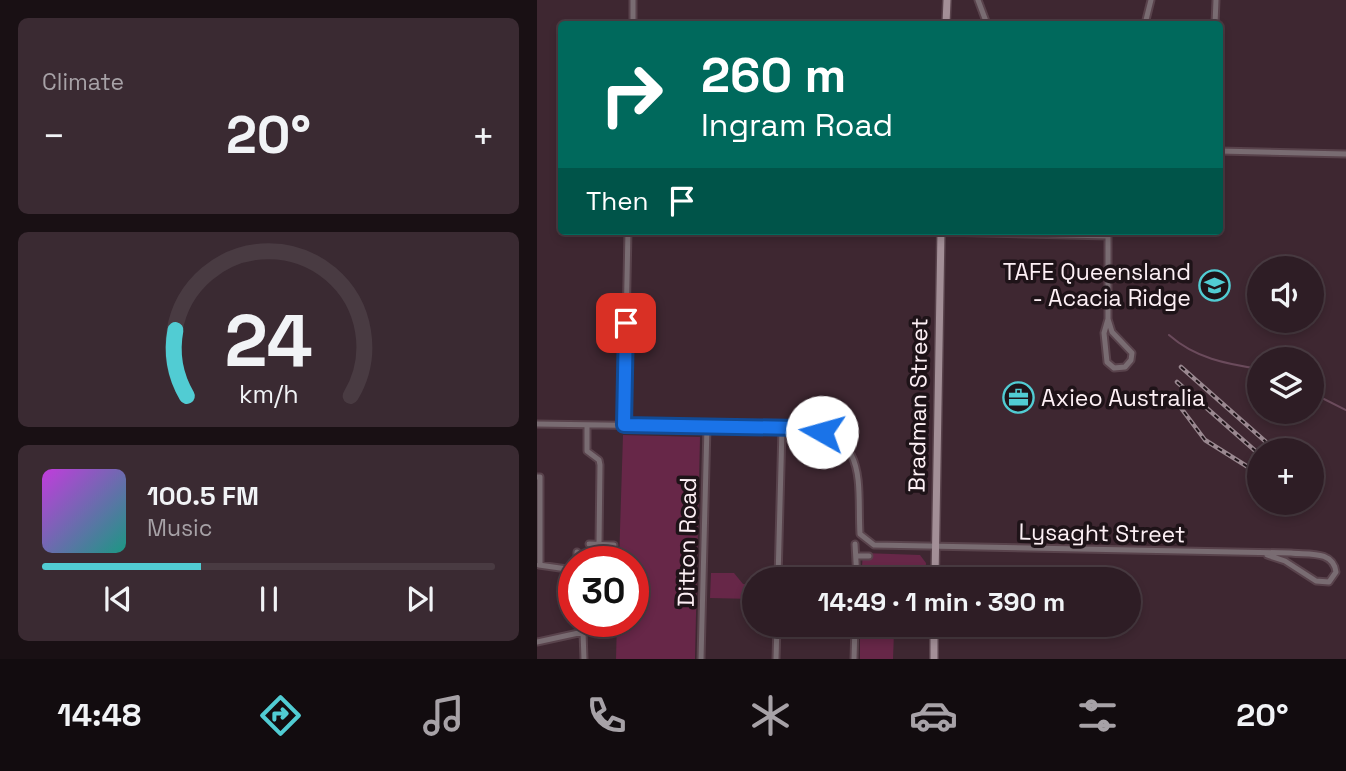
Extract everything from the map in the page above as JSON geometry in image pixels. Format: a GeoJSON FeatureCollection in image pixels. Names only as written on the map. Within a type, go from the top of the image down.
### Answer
{"type":"FeatureCollection","features":[{"type":"Feature","properties":{"kind":"main road"},"geometry":{"type":"LineString","coordinates":[[946,21],[947,0]]}},
{"type":"Feature","properties":{"kind":"main road","name":"Bradman Street"},"geometry":{"type":"LineString","coordinates":[[935,567],[941,235]]}},
{"type":"Feature","properties":{"kind":"main road"},"geometry":{"type":"LineString","coordinates":[[934,637],[934,659]]}},
{"type":"Feature","properties":{"kind":"street"},"geometry":{"type":"LineString","coordinates":[[633,0],[633,21]]}},
{"type":"Feature","properties":{"kind":"street"},"geometry":{"type":"LineString","coordinates":[[978,0],[986,21]]}},
{"type":"Feature","properties":{"kind":"street"},"geometry":{"type":"LineString","coordinates":[[1146,21],[1151,0]]}},
{"type":"Feature","properties":{"kind":"street"},"geometry":{"type":"LineString","coordinates":[[1215,21],[1216,0]]}},
{"type":"Feature","properties":{"kind":"street"},"geometry":{"type":"LineString","coordinates":[[1223,151],[1346,154]]}},
{"type":"Feature","properties":{"kind":"street"},"geometry":{"type":"LineString","coordinates":[[624,425],[628,235]]}},
{"type":"Feature","properties":{"kind":"street"},"geometry":{"type":"LineString","coordinates":[[1066,235],[1108,236],[1107,319],[1104,333],[1107,362],[1114,369],[1125,367],[1131,360],[1130,350],[1112,332],[1107,319]]}},
{"type":"Feature","properties":{"kind":"street"},"geometry":{"type":"LineString","coordinates":[[537,424],[782,428],[778,567]]}},
{"type":"Feature","properties":{"kind":"street"},"geometry":{"type":"LineString","coordinates":[[587,425],[587,451],[599,460],[600,465],[599,544]]}},
{"type":"Feature","properties":{"kind":"street","name":"Ditton Road"},"geometry":{"type":"LineString","coordinates":[[701,659],[707,426]]}},
{"type":"Feature","properties":{"kind":"street","name":"Lysaght Street"},"geometry":{"type":"LineString","coordinates":[[782,428],[822,432],[836,440],[850,454],[860,476],[860,532],[867,542],[876,546],[1267,555],[1275,553],[1326,556],[1333,562],[1336,572],[1329,582],[1318,582],[1285,561],[1267,555]]}},
{"type":"Feature","properties":{"kind":"street"},"geometry":{"type":"LineString","coordinates":[[539,477],[538,566],[558,568]]}},
{"type":"Feature","properties":{"kind":"street"},"geometry":{"type":"LineString","coordinates":[[589,544],[614,545]]}},
{"type":"Feature","properties":{"kind":"street"},"geometry":{"type":"LineString","coordinates":[[855,544],[858,567]]}},
{"type":"Feature","properties":{"kind":"street"},"geometry":{"type":"LineString","coordinates":[[858,556],[869,556]]}},
{"type":"Feature","properties":{"kind":"street"},"geometry":{"type":"LineString","coordinates":[[537,642],[583,632],[584,659]]}},
{"type":"Feature","properties":{"kind":"street"},"geometry":{"type":"LineString","coordinates":[[776,659],[777,637]]}},
{"type":"Feature","properties":{"kind":"street"},"geometry":{"type":"LineString","coordinates":[[854,659],[855,637]]}},
{"type":"Feature","properties":{"kind":"shaded area"},"geometry":{"type":"Polygon","coordinates":[[[623,435],[700,437],[695,659],[616,659],[617,637],[649,637],[649,546],[620,546],[623,435]]]}},
{"type":"Feature","properties":{"kind":"shaded area"},"geometry":{"type":"Polygon","coordinates":[[[863,553],[920,555],[926,563],[926,567],[862,567],[863,553]]]}},
{"type":"Feature","properties":{"kind":"shaded area"},"geometry":{"type":"Polygon","coordinates":[[[711,573],[734,573],[742,583],[742,599],[710,598],[711,573]]]}},
{"type":"Feature","properties":{"kind":"shaded area"},"geometry":{"type":"Polygon","coordinates":[[[860,637],[894,637],[893,659],[860,659],[860,637]]]}},
{"type":"Feature","properties":{"kind":"waterway"},"geometry":{"type":"LineString","coordinates":[[1169,335],[1200,355],[1247,367]]}},
{"type":"Feature","properties":{"kind":"waterway"},"geometry":{"type":"LineString","coordinates":[[1324,399],[1346,410]]}},
{"type":"Feature","properties":{"kind":"railway"},"geometry":{"type":"LineString","coordinates":[[1181,367],[1261,438]]}},
{"type":"Feature","properties":{"kind":"railway"},"geometry":{"type":"LineString","coordinates":[[1177,382],[1247,444]]}},
{"type":"Feature","properties":{"kind":"railway"},"geometry":{"type":"LineString","coordinates":[[1172,396],[1205,440],[1247,466]]}},
{"type":"Feature","properties":{"kind":"place","name":"TAFE Queensland - Acacia Ridge"},"geometry":{"type":"Point","coordinates":[1214,285]}},
{"type":"Feature","properties":{"kind":"place","name":"Axieo Australia"},"geometry":{"type":"Point","coordinates":[1018,398]}},
{"type":"Feature","properties":{"kind":"route"},"geometry":{"type":"LineString","coordinates":[[626,323],[624,425],[799,428],[822,432]]}}]}
